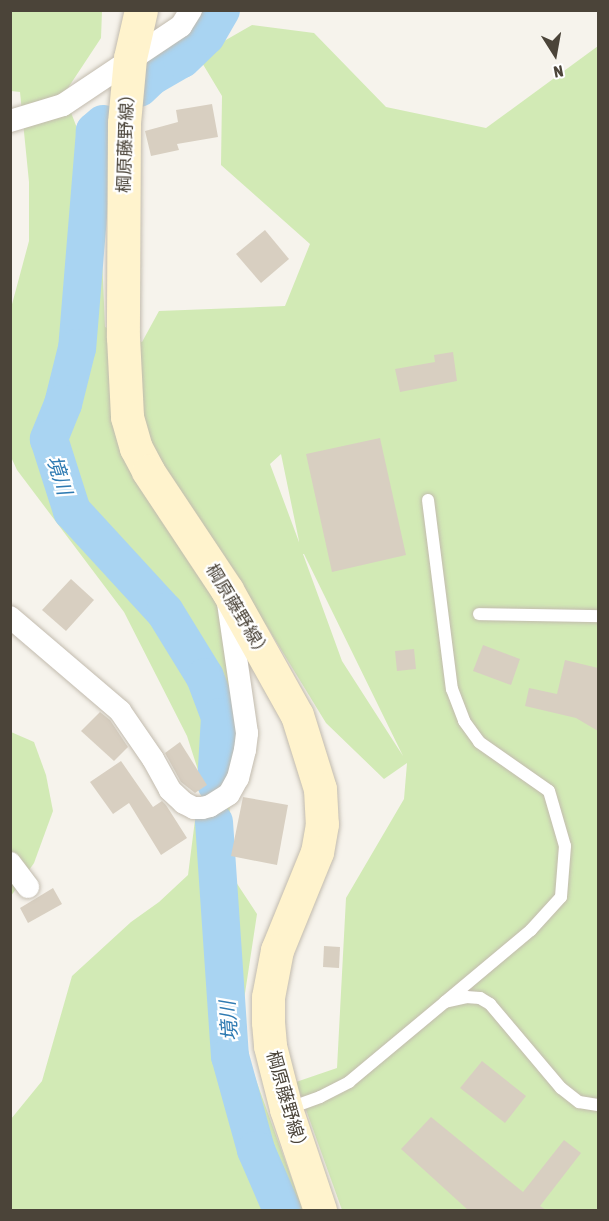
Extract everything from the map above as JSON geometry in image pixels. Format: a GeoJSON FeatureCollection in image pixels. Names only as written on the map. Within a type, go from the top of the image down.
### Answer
{"type":"FeatureCollection","features":[{"type":"Feature","properties":{"kind":"main road","name":"棡原藤野線）"},"geometry":{"type":"LineString","coordinates":[[141,10],[130,58],[124,123],[123,337],[127,417],[136,448],[148,471],[227,590],[297,715],[320,789],[322,824],[317,852],[278,950],[268,997],[270,1046],[286,1109],[320,1210]]}},
{"type":"Feature","properties":{"kind":"street"},"geometry":{"type":"LineString","coordinates":[[10,121],[63,105],[181,26],[190,10]]}},
{"type":"Feature","properties":{"kind":"street"},"geometry":{"type":"LineString","coordinates":[[10,617],[120,711],[153,759],[170,790],[184,803],[194,808],[202,808],[210,806],[229,794],[238,778],[247,733],[227,590]]}},
{"type":"Feature","properties":{"kind":"street"},"geometry":{"type":"LineString","coordinates":[[10,863],[28,887]]}},
{"type":"Feature","properties":{"kind":"lane"},"geometry":{"type":"LineString","coordinates":[[286,1109],[321,1097],[349,1082],[531,930],[561,897],[565,846],[549,790],[479,742],[464,721],[452,688],[428,500]]}},
{"type":"Feature","properties":{"kind":"lane"},"geometry":{"type":"LineString","coordinates":[[479,614],[598,616]]}},
{"type":"Feature","properties":{"kind":"lane"},"geometry":{"type":"LineString","coordinates":[[445,1002],[466,997],[480,998],[490,1004],[561,1088],[579,1102],[598,1105]]}},
{"type":"Feature","properties":{"kind":"green space"},"geometry":{"type":"Polygon","coordinates":[[[11,11],[102,11],[101,38],[64,94],[99,186],[105,327],[142,342],[159,311],[285,306],[310,244],[221,165],[222,96],[198,56],[252,25],[314,33],[386,107],[486,128],[598,46],[598,1210],[342,1210],[296,1082],[337,1068],[346,898],[404,799],[407,763],[384,779],[326,723],[266,625],[230,679],[228,760],[232,876],[257,914],[239,1033],[303,1210],[11,1210],[11,1119],[42,1081],[72,976],[131,922],[159,902],[188,875],[195,820],[207,798],[187,736],[124,612],[17,470],[11,457],[11,308],[29,241],[29,182],[20,92],[11,91],[11,11]],[[281,454],[270,464],[299,542],[299,541],[281,454]],[[304,554],[342,661],[403,756],[304,554]]]}},
{"type":"Feature","properties":{"kind":"green space"},"geometry":{"type":"Polygon","coordinates":[[[11,732],[34,742],[46,775],[53,811],[34,863],[11,896],[11,732]]]}},
{"type":"Feature","properties":{"kind":"building"},"geometry":{"type":"Polygon","coordinates":[[[212,104],[218,137],[177,144],[179,150],[151,156],[145,131],[178,122],[176,110],[212,104]]]}},
{"type":"Feature","properties":{"kind":"building"},"geometry":{"type":"Polygon","coordinates":[[[265,230],[289,259],[261,283],[236,254],[265,230]]]}},
{"type":"Feature","properties":{"kind":"building"},"geometry":{"type":"Polygon","coordinates":[[[453,352],[457,381],[400,392],[395,369],[435,362],[434,355],[453,352]]]}},
{"type":"Feature","properties":{"kind":"building"},"geometry":{"type":"Polygon","coordinates":[[[380,438],[406,555],[332,572],[306,454],[380,438]]]}},
{"type":"Feature","properties":{"kind":"building"},"geometry":{"type":"Polygon","coordinates":[[[71,579],[94,600],[66,631],[42,610],[71,579]]]}},
{"type":"Feature","properties":{"kind":"building"},"geometry":{"type":"Polygon","coordinates":[[[483,645],[520,659],[511,685],[473,671],[483,645]]]}},
{"type":"Feature","properties":{"kind":"building"},"geometry":{"type":"Polygon","coordinates":[[[414,649],[416,669],[397,671],[395,651],[414,649]]]}},
{"type":"Feature","properties":{"kind":"building"},"geometry":{"type":"Polygon","coordinates":[[[565,660],[598,668],[598,731],[576,718],[525,706],[529,688],[557,694],[565,660]]]}},
{"type":"Feature","properties":{"kind":"building"},"geometry":{"type":"Polygon","coordinates":[[[100,712],[110,720],[128,747],[114,761],[81,731],[100,712]]]}},
{"type":"Feature","properties":{"kind":"building"},"geometry":{"type":"Polygon","coordinates":[[[180,742],[207,785],[195,793],[181,782],[165,753],[180,742]]]}},
{"type":"Feature","properties":{"kind":"building"},"geometry":{"type":"Polygon","coordinates":[[[121,761],[153,807],[162,801],[187,838],[161,855],[129,803],[113,814],[90,782],[121,761]]]}},
{"type":"Feature","properties":{"kind":"building"},"geometry":{"type":"Polygon","coordinates":[[[243,797],[288,805],[277,865],[231,856],[243,797]]]}},
{"type":"Feature","properties":{"kind":"building"},"geometry":{"type":"Polygon","coordinates":[[[53,888],[62,904],[28,923],[20,908],[53,888]]]}},
{"type":"Feature","properties":{"kind":"building"},"geometry":{"type":"Polygon","coordinates":[[[324,946],[340,947],[339,968],[323,967],[324,946]]]}},
{"type":"Feature","properties":{"kind":"building"},"geometry":{"type":"Polygon","coordinates":[[[482,1061],[526,1096],[505,1123],[460,1088],[482,1061]]]}},
{"type":"Feature","properties":{"kind":"building"},"geometry":{"type":"Polygon","coordinates":[[[431,1117],[523,1192],[564,1140],[581,1153],[540,1206],[546,1210],[468,1210],[401,1149],[431,1117]]]}},
{"type":"Feature","properties":{"kind":"waterway","name":"境川"},"geometry":{"type":"LineString","coordinates":[[139,88],[152,76],[182,59],[206,36],[221,10]]}},
{"type":"Feature","properties":{"kind":"waterway","name":"境川"},"geometry":{"type":"LineString","coordinates":[[103,124],[95,131],[77,348],[63,404],[49,439],[72,511],[165,612],[205,677],[220,717],[216,784]]}},
{"type":"Feature","properties":{"kind":"waterway","name":"境川"},"geometry":{"type":"LineString","coordinates":[[214,822],[230,1056],[256,1150],[282,1210]]}}]}
